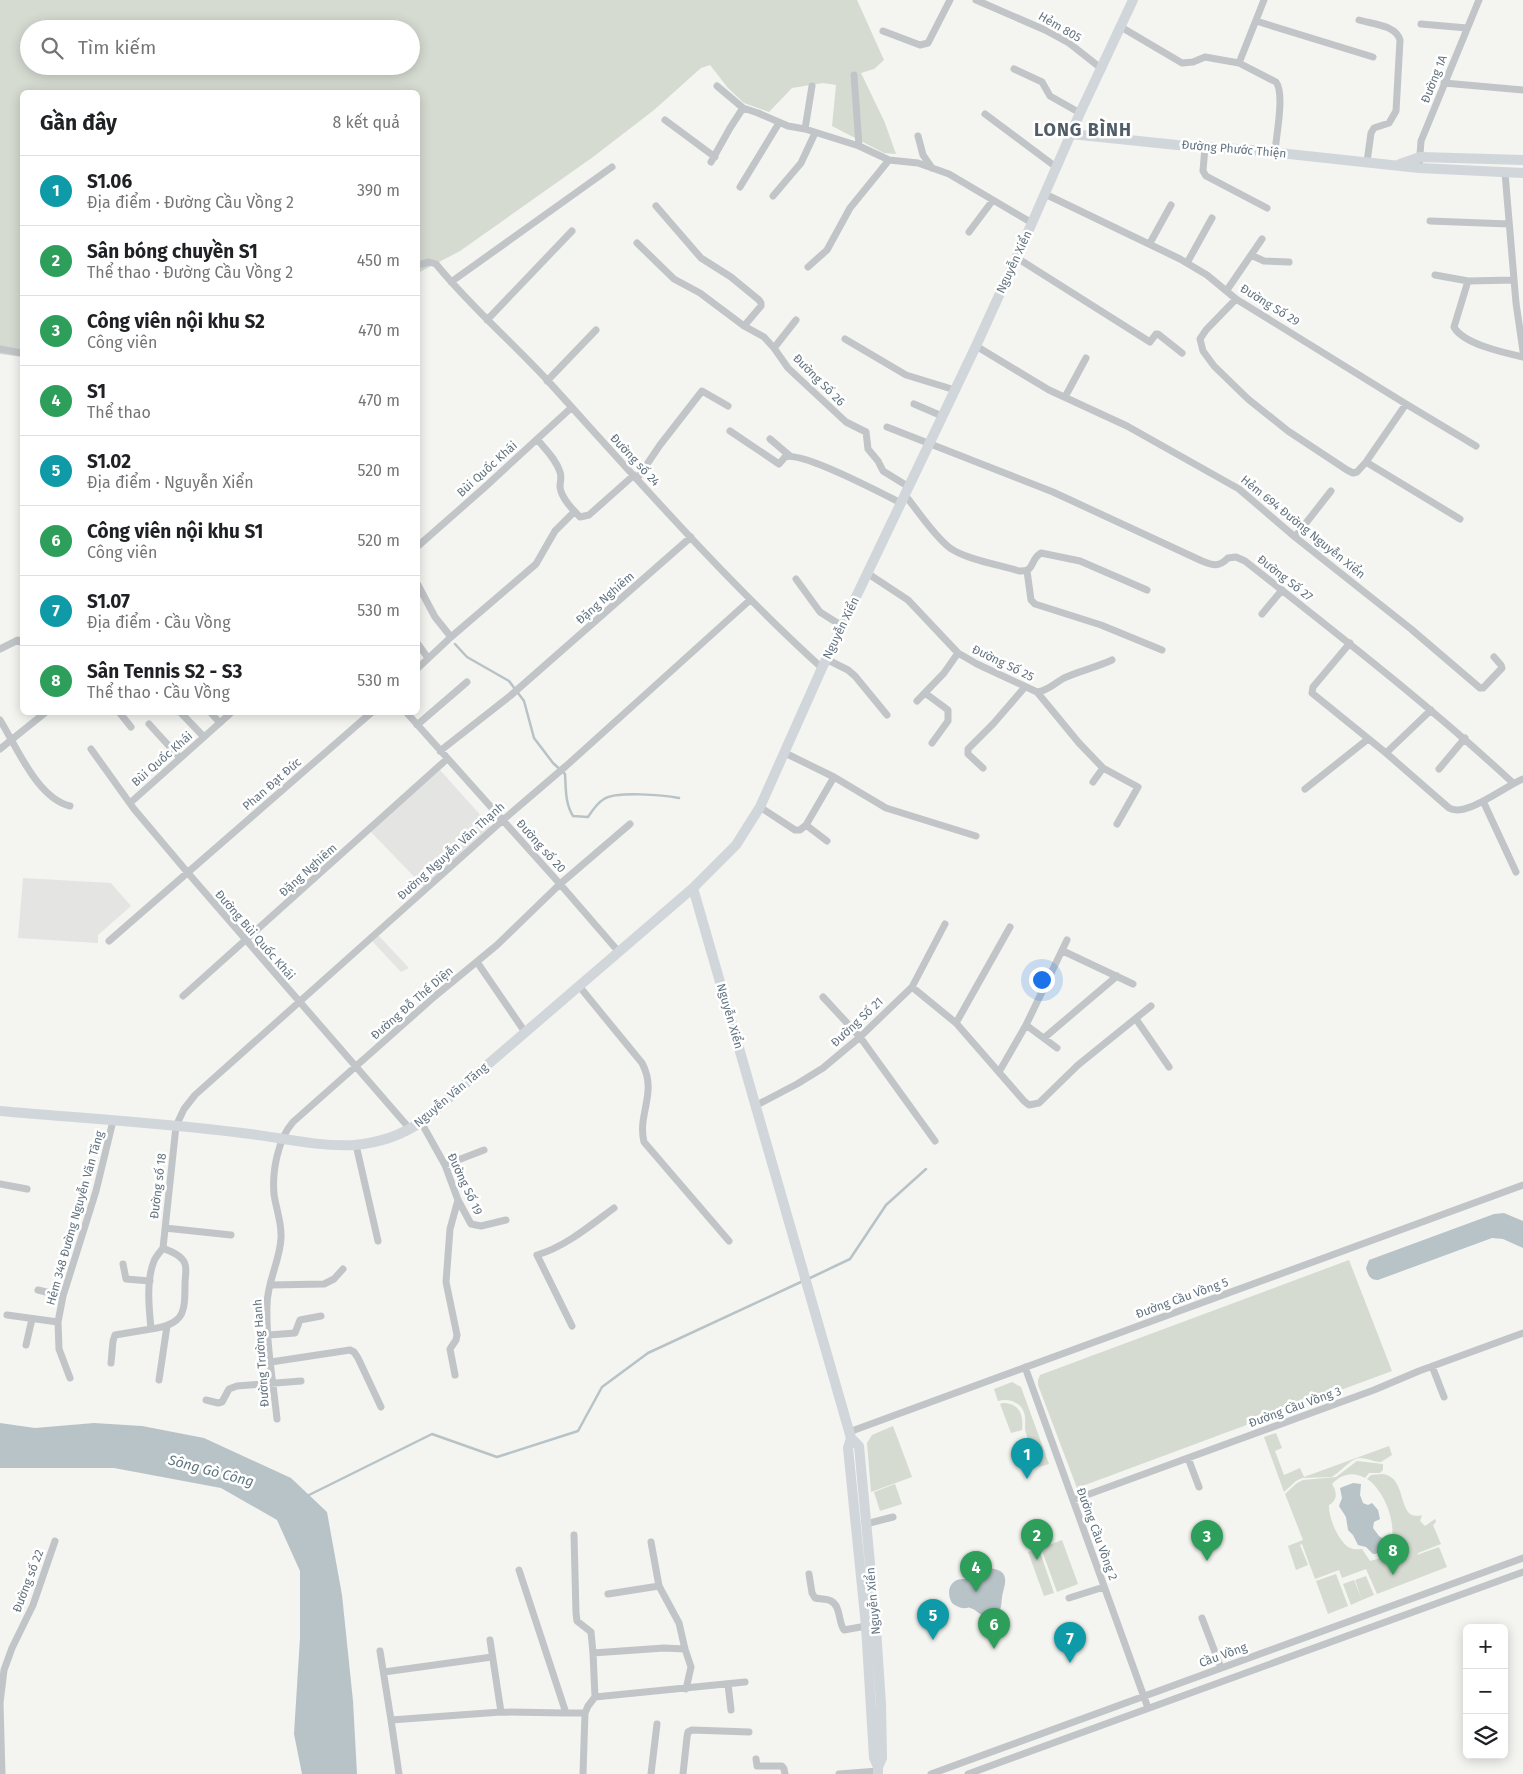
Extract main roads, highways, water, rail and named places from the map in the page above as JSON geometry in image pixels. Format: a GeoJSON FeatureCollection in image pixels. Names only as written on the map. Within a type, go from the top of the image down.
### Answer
{"type":"FeatureCollection","features":[{"type":"Feature","properties":{"kind":"main road","name":"Nguyễn Xiển"},"geometry":{"type":"LineString","coordinates":[[878,1771],[882,1758],[881,1704],[859,1446],[850,1435],[693,888],[736,845],[760,806],[824,663],[1017,258],[1080,113],[1133,0]]}},
{"type":"Feature","properties":{"kind":"main road","name":"Đường Phước Thiện"},"geometry":{"type":"LineString","coordinates":[[1071,134],[1396,165],[1523,160]]}},
{"type":"Feature","properties":{"kind":"main road","name":"Đường Phước Thiện"},"geometry":{"type":"LineString","coordinates":[[1419,163],[1505,173],[1523,173]]}},
{"type":"Feature","properties":{"kind":"main road","name":"Nguyễn Văn Tăng"},"geometry":{"type":"LineString","coordinates":[[0,1111],[176,1126],[333,1146],[375,1142],[410,1129],[422,1122],[693,888]]}},
{"type":"Feature","properties":{"kind":"main road","name":"Nguyễn Xiển"},"geometry":{"type":"LineString","coordinates":[[850,1435],[848,1448],[866,1626],[874,1758],[878,1771]]}},
{"type":"Feature","properties":{"kind":"water"},"geometry":{"type":"Polygon","coordinates":[[[1504,1213],[1523,1221],[1523,1248],[1503,1239],[1492,1238],[1378,1280],[1371,1278],[1368,1274],[1366,1268],[1369,1260],[1494,1214],[1504,1213]]]}},
{"type":"Feature","properties":{"kind":"water","name":"Sông Gò Công"},"geometry":{"type":"Polygon","coordinates":[[[0,1423],[35,1428],[94,1423],[142,1426],[204,1438],[291,1478],[327,1512],[342,1595],[353,1701],[357,1774],[302,1774],[294,1734],[300,1638],[300,1571],[277,1520],[221,1488],[114,1468],[0,1468],[0,1423]]]}},
{"type":"Feature","properties":{"kind":"water"},"geometry":{"type":"Polygon","coordinates":[[[1353,1483],[1361,1484],[1360,1495],[1363,1503],[1368,1505],[1372,1503],[1378,1510],[1380,1519],[1374,1522],[1373,1528],[1379,1536],[1387,1541],[1384,1549],[1378,1553],[1373,1554],[1366,1547],[1358,1545],[1348,1530],[1346,1517],[1339,1506],[1342,1498],[1340,1488],[1353,1483]]]}},
{"type":"Feature","properties":{"kind":"water"},"geometry":{"type":"Polygon","coordinates":[[[989,1568],[1002,1573],[1005,1579],[1001,1607],[997,1613],[985,1616],[972,1609],[960,1608],[952,1603],[949,1591],[955,1581],[963,1579],[975,1581],[989,1568]]]}},
{"type":"Feature","properties":{"kind":"waterway"},"geometry":{"type":"LineString","coordinates":[[455,644],[467,657],[509,681],[524,701],[534,738],[553,763],[565,774],[567,801],[573,816],[588,817],[601,801],[619,795],[652,795],[679,798]]}},
{"type":"Feature","properties":{"kind":"waterway"},"geometry":{"type":"LineString","coordinates":[[808,1279],[850,1259],[886,1205],[926,1169]]}},
{"type":"Feature","properties":{"kind":"waterway"},"geometry":{"type":"LineString","coordinates":[[307,1496],[432,1434],[497,1457],[578,1431],[602,1387],[648,1353],[803,1281]]}},
{"type":"Feature","properties":{"kind":"place","name":"S1.06"},"geometry":{"type":"Point","coordinates":[1027,1479]}},
{"type":"Feature","properties":{"kind":"place","name":"Sân bóng chuyền S1"},"geometry":{"type":"Point","coordinates":[1037,1560]}},
{"type":"Feature","properties":{"kind":"place","name":"Công viên nội khu S2"},"geometry":{"type":"Point","coordinates":[1207,1561]}},
{"type":"Feature","properties":{"kind":"place","name":"Sân Tennis S2 - S3"},"geometry":{"type":"Point","coordinates":[1393,1575]}},
{"type":"Feature","properties":{"kind":"place","name":"S1"},"geometry":{"type":"Point","coordinates":[976,1592]}},
{"type":"Feature","properties":{"kind":"place","name":"S1.02"},"geometry":{"type":"Point","coordinates":[933,1640]}},
{"type":"Feature","properties":{"kind":"place","name":"Công viên nội khu S1"},"geometry":{"type":"Point","coordinates":[994,1649]}},
{"type":"Feature","properties":{"kind":"place","name":"S1.07"},"geometry":{"type":"Point","coordinates":[1070,1663]}},
{"type":"Feature","properties":{"kind":"district","name":"LONG BÌNH"},"geometry":{"type":"Point","coordinates":[1083,130]}}]}
